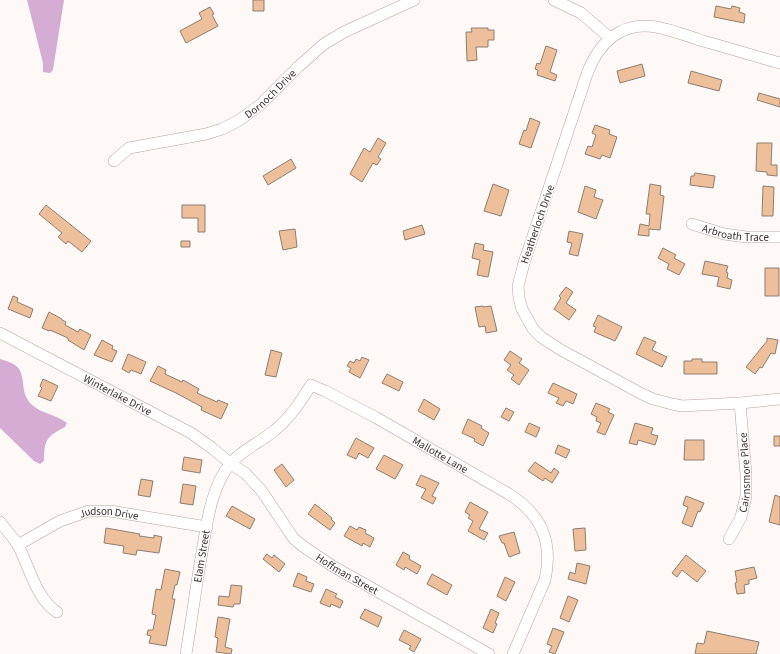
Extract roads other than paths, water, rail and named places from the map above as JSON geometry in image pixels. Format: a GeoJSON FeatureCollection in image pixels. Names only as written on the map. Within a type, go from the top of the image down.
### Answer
{"type":"FeatureCollection","features":[{"type":"Feature","properties":{"kind":"street","name":"Dornoch Drive"},"geometry":{"type":"LineString","coordinates":[[114,161],[129,148],[206,134],[218,131],[238,121],[260,105],[298,67],[324,44],[344,32],[414,0]]}},
{"type":"Feature","properties":{"kind":"street"},"geometry":{"type":"LineString","coordinates":[[554,0],[581,13],[610,38]]}},
{"type":"Feature","properties":{"kind":"street","name":"Heatherloch Drive"},"geometry":{"type":"LineString","coordinates":[[780,63],[655,27],[631,28],[610,38],[599,49],[592,60],[524,263],[518,286],[522,309],[533,329],[541,337],[653,399],[682,406],[780,399]]}},
{"type":"Feature","properties":{"kind":"street","name":"Arbroath Trace"},"geometry":{"type":"LineString","coordinates":[[692,224],[724,234],[746,237],[780,238]]}},
{"type":"Feature","properties":{"kind":"street","name":"Winterlake Drive"},"geometry":{"type":"LineString","coordinates":[[0,334],[186,430],[212,448],[231,464]]}},
{"type":"Feature","properties":{"kind":"street","name":"Mallotte Lane"},"geometry":{"type":"LineString","coordinates":[[231,464],[248,449],[276,429],[301,401],[311,385],[374,417],[519,500],[532,513],[542,528],[547,545],[548,568],[545,580],[513,654]]}},
{"type":"Feature","properties":{"kind":"street","name":"Cairnsmore Place"},"geometry":{"type":"LineString","coordinates":[[729,539],[741,517],[746,496],[746,474],[740,403]]}},
{"type":"Feature","properties":{"kind":"street","name":"Elam Street"},"geometry":{"type":"LineString","coordinates":[[186,654],[210,509],[219,483],[231,464]]}},
{"type":"Feature","properties":{"kind":"street","name":"Hoffman Street"},"geometry":{"type":"LineString","coordinates":[[231,464],[245,473],[261,490],[294,539],[304,547],[334,567],[489,654]]}},
{"type":"Feature","properties":{"kind":"street","name":"Judson Drive"},"geometry":{"type":"LineString","coordinates":[[18,545],[60,521],[89,511],[110,511],[207,527]]}},
{"type":"Feature","properties":{"kind":"street"},"geometry":{"type":"LineString","coordinates":[[0,522],[18,545],[43,599],[50,608],[57,612]]}}]}
